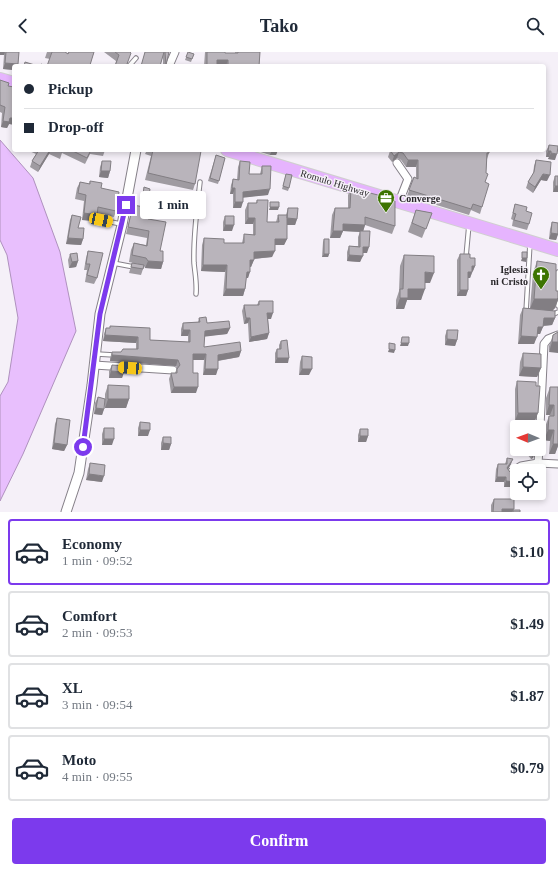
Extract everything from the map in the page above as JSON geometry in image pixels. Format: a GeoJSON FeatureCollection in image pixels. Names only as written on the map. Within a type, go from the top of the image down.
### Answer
{"type":"FeatureCollection","features":[{"type":"Feature","properties":{"kind":"highway"},"geometry":{"type":"LineString","coordinates":[[0,79],[12,83]]}},
{"type":"Feature","properties":{"kind":"highway","name":"Romulo Highway"},"geometry":{"type":"LineString","coordinates":[[234,152],[558,250]]}},
{"type":"Feature","properties":{"kind":"street"},"geometry":{"type":"LineString","coordinates":[[170,64],[175,52]]}},
{"type":"Feature","properties":{"kind":"street"},"geometry":{"type":"LineString","coordinates":[[66,512],[79,473],[96,354],[100,314],[122,225],[136,152]]}},
{"type":"Feature","properties":{"kind":"street"},"geometry":{"type":"LineString","coordinates":[[397,163],[408,179],[399,202]]}},
{"type":"Feature","properties":{"kind":"street"},"geometry":{"type":"LineString","coordinates":[[540,420],[544,344],[548,339],[558,335]]}},
{"type":"Feature","properties":{"kind":"street"},"geometry":{"type":"LineString","coordinates":[[94,365],[173,370]]}},
{"type":"Feature","properties":{"kind":"street"},"geometry":{"type":"LineString","coordinates":[[538,456],[538,463]]}},
{"type":"Feature","properties":{"kind":"street"},"geometry":{"type":"LineString","coordinates":[[533,464],[558,464]]}},
{"type":"Feature","properties":{"kind":"lane"},"geometry":{"type":"LineString","coordinates":[[131,64],[136,58]]}},
{"type":"Feature","properties":{"kind":"lane"},"geometry":{"type":"LineString","coordinates":[[196,294],[197,278],[194,262],[196,210],[200,182]]}},
{"type":"Feature","properties":{"kind":"lane"},"geometry":{"type":"LineString","coordinates":[[101,220],[122,225]]}},
{"type":"Feature","properties":{"kind":"lane"},"geometry":{"type":"LineString","coordinates":[[466,257],[469,223]]}},
{"type":"Feature","properties":{"kind":"lane"},"geometry":{"type":"LineString","coordinates":[[528,314],[525,310],[530,242]]}},
{"type":"Feature","properties":{"kind":"lane"},"geometry":{"type":"LineString","coordinates":[[112,263],[142,268]]}},
{"type":"Feature","properties":{"kind":"lane"},"geometry":{"type":"LineString","coordinates":[[529,269],[536,270]]}},
{"type":"Feature","properties":{"kind":"lane"},"geometry":{"type":"LineString","coordinates":[[551,272],[558,273],[558,306]]}},
{"type":"Feature","properties":{"kind":"lane"},"geometry":{"type":"LineString","coordinates":[[546,315],[554,315],[558,312]]}},
{"type":"Feature","properties":{"kind":"lane"},"geometry":{"type":"LineString","coordinates":[[96,354],[118,355]]}},
{"type":"Feature","properties":{"kind":"shaded area"},"geometry":{"type":"Polygon","coordinates":[[[0,140],[33,178],[60,252],[76,331],[23,454],[0,501],[0,396],[8,382],[18,318],[7,255],[0,240],[0,140]]]}},
{"type":"Feature","properties":{"kind":"building"},"geometry":{"type":"Polygon","coordinates":[[[6,52],[19,52],[18,64],[5,63],[6,52]]]}},
{"type":"Feature","properties":{"kind":"building"},"geometry":{"type":"Polygon","coordinates":[[[52,52],[65,52],[68,54],[69,52],[94,52],[90,64],[48,64],[52,52]]]}},
{"type":"Feature","properties":{"kind":"building"},"geometry":{"type":"Polygon","coordinates":[[[115,52],[131,53],[127,64],[116,64],[119,55],[115,52]]]}},
{"type":"Feature","properties":{"kind":"building"},"geometry":{"type":"Polygon","coordinates":[[[145,52],[164,52],[161,64],[142,64],[145,52]]]}},
{"type":"Feature","properties":{"kind":"building"},"geometry":{"type":"Polygon","coordinates":[[[165,52],[169,52],[166,64],[165,52]]]}},
{"type":"Feature","properties":{"kind":"building"},"geometry":{"type":"Polygon","coordinates":[[[188,52],[194,54],[192,59],[186,57],[188,52]]]}},
{"type":"Feature","properties":{"kind":"building"},"geometry":{"type":"Polygon","coordinates":[[[207,52],[260,52],[259,64],[228,64],[228,60],[217,60],[217,64],[207,64],[207,52]]]}},
{"type":"Feature","properties":{"kind":"building"},"geometry":{"type":"Polygon","coordinates":[[[0,80],[9,83],[8,86],[12,87],[12,118],[10,118],[9,122],[3,121],[5,107],[0,105],[0,80]]]}},
{"type":"Feature","properties":{"kind":"building"},"geometry":{"type":"Polygon","coordinates":[[[549,145],[558,146],[557,154],[548,151],[549,145]]]}},
{"type":"Feature","properties":{"kind":"building"},"geometry":{"type":"Polygon","coordinates":[[[38,152],[49,152],[40,166],[32,161],[38,152]]]}},
{"type":"Feature","properties":{"kind":"building"},"geometry":{"type":"Polygon","coordinates":[[[75,152],[90,152],[87,158],[75,152]]]}},
{"type":"Feature","properties":{"kind":"building"},"geometry":{"type":"Polygon","coordinates":[[[153,152],[201,152],[195,184],[148,173],[153,152]]]}},
{"type":"Feature","properties":{"kind":"building"},"geometry":{"type":"Polygon","coordinates":[[[391,152],[399,152],[394,156],[391,152]]]}},
{"type":"Feature","properties":{"kind":"building"},"geometry":{"type":"Polygon","coordinates":[[[399,152],[489,152],[487,153],[486,173],[488,174],[485,182],[489,184],[482,207],[473,204],[471,209],[409,190],[414,177],[418,179],[418,160],[408,160],[403,153],[399,152]]]}},
{"type":"Feature","properties":{"kind":"building"},"geometry":{"type":"Polygon","coordinates":[[[216,155],[225,158],[219,181],[210,178],[216,155]]]}},
{"type":"Feature","properties":{"kind":"building"},"geometry":{"type":"Polygon","coordinates":[[[536,160],[551,162],[550,175],[543,174],[535,187],[528,182],[534,172],[536,160]]]}},
{"type":"Feature","properties":{"kind":"building"},"geometry":{"type":"Polygon","coordinates":[[[102,161],[111,161],[110,171],[101,171],[102,161]]]}},
{"type":"Feature","properties":{"kind":"building"},"geometry":{"type":"Polygon","coordinates":[[[240,161],[250,162],[249,174],[262,174],[262,166],[271,166],[270,189],[243,192],[243,202],[235,202],[235,188],[232,188],[233,179],[239,180],[240,161]]]}},
{"type":"Feature","properties":{"kind":"building"},"geometry":{"type":"Polygon","coordinates":[[[286,174],[292,175],[289,188],[283,186],[286,174]]]}},
{"type":"Feature","properties":{"kind":"building"},"geometry":{"type":"Polygon","coordinates":[[[555,176],[558,176],[558,186],[555,186],[555,176]]]}},
{"type":"Feature","properties":{"kind":"building"},"geometry":{"type":"Polygon","coordinates":[[[90,181],[102,183],[101,188],[119,192],[116,211],[98,207],[97,215],[84,213],[86,195],[78,193],[80,182],[90,184],[90,181]]]}},
{"type":"Feature","properties":{"kind":"building"},"geometry":{"type":"Polygon","coordinates":[[[144,187],[150,189],[149,195],[143,194],[144,187]]]}},
{"type":"Feature","properties":{"kind":"building"},"geometry":{"type":"Polygon","coordinates":[[[351,188],[357,189],[357,194],[370,193],[378,195],[378,201],[395,201],[395,226],[365,217],[365,225],[343,224],[343,231],[333,231],[335,208],[350,208],[351,188]]]}},
{"type":"Feature","properties":{"kind":"building"},"geometry":{"type":"Polygon","coordinates":[[[257,200],[268,200],[267,222],[279,222],[278,215],[287,215],[287,239],[275,239],[275,251],[254,252],[254,260],[250,260],[250,272],[247,272],[245,289],[226,289],[227,265],[203,265],[204,238],[224,239],[224,243],[244,243],[244,234],[255,235],[255,218],[248,218],[248,203],[257,203],[257,200]]]}},
{"type":"Feature","properties":{"kind":"building"},"geometry":{"type":"Polygon","coordinates":[[[270,202],[279,202],[279,207],[270,207],[270,202]]]}},
{"type":"Feature","properties":{"kind":"building"},"geometry":{"type":"Polygon","coordinates":[[[515,204],[527,207],[526,211],[532,213],[529,224],[514,220],[516,214],[513,213],[515,204]]]}},
{"type":"Feature","properties":{"kind":"building"},"geometry":{"type":"Polygon","coordinates":[[[133,205],[150,208],[148,219],[166,222],[160,251],[163,251],[163,262],[148,261],[146,258],[132,255],[134,243],[147,246],[149,231],[128,227],[133,205]]]}},
{"type":"Feature","properties":{"kind":"building"},"geometry":{"type":"Polygon","coordinates":[[[288,208],[298,208],[297,219],[287,218],[288,208]]]}},
{"type":"Feature","properties":{"kind":"building"},"geometry":{"type":"Polygon","coordinates":[[[416,210],[432,213],[426,229],[412,223],[416,210]]]}},
{"type":"Feature","properties":{"kind":"building"},"geometry":{"type":"Polygon","coordinates":[[[72,215],[81,217],[78,228],[84,228],[83,239],[68,238],[72,215]]]}},
{"type":"Feature","properties":{"kind":"building"},"geometry":{"type":"Polygon","coordinates":[[[225,216],[234,216],[234,225],[225,225],[225,216]]]}},
{"type":"Feature","properties":{"kind":"building"},"geometry":{"type":"Polygon","coordinates":[[[552,222],[558,223],[558,234],[551,233],[552,222]]]}},
{"type":"Feature","properties":{"kind":"building"},"geometry":{"type":"Polygon","coordinates":[[[360,231],[370,231],[369,247],[363,247],[363,256],[349,255],[349,246],[360,247],[360,231]]]}},
{"type":"Feature","properties":{"kind":"building"},"geometry":{"type":"Polygon","coordinates":[[[324,239],[329,239],[329,254],[324,254],[324,239]]]}},
{"type":"Feature","properties":{"kind":"building"},"geometry":{"type":"Polygon","coordinates":[[[88,251],[103,253],[97,278],[87,275],[90,264],[86,264],[88,251]]]}},
{"type":"Feature","properties":{"kind":"building"},"geometry":{"type":"Polygon","coordinates":[[[522,252],[527,252],[527,258],[522,258],[522,252]]]}},
{"type":"Feature","properties":{"kind":"building"},"geometry":{"type":"Polygon","coordinates":[[[77,253],[78,261],[72,262],[70,254],[77,253]]]}},
{"type":"Feature","properties":{"kind":"building"},"geometry":{"type":"Polygon","coordinates":[[[460,254],[470,254],[470,258],[475,258],[475,266],[472,266],[472,272],[468,272],[468,290],[460,290],[460,254]]]}},
{"type":"Feature","properties":{"kind":"building"},"geometry":{"type":"Polygon","coordinates":[[[404,255],[434,256],[434,273],[425,272],[425,289],[408,289],[408,298],[400,298],[400,289],[403,289],[404,255]]]}},
{"type":"Feature","properties":{"kind":"building"},"geometry":{"type":"Polygon","coordinates":[[[537,261],[556,264],[556,291],[558,291],[557,299],[534,299],[537,261]]]}},
{"type":"Feature","properties":{"kind":"building"},"geometry":{"type":"Polygon","coordinates":[[[132,263],[144,265],[143,269],[131,267],[132,263]]]}},
{"type":"Feature","properties":{"kind":"building"},"geometry":{"type":"Polygon","coordinates":[[[259,301],[273,301],[273,313],[267,313],[269,333],[251,337],[250,318],[246,318],[244,305],[259,305],[259,301]]]}},
{"type":"Feature","properties":{"kind":"building"},"geometry":{"type":"Polygon","coordinates":[[[523,308],[555,311],[555,318],[544,318],[543,327],[538,327],[537,337],[521,336],[523,308]]]}},
{"type":"Feature","properties":{"kind":"building"},"geometry":{"type":"Polygon","coordinates":[[[206,317],[207,323],[229,321],[230,328],[205,331],[204,347],[240,342],[241,351],[218,355],[218,369],[205,369],[206,354],[193,354],[193,373],[198,373],[198,387],[174,387],[171,373],[177,373],[177,369],[180,365],[178,360],[112,355],[112,352],[121,352],[123,349],[138,349],[138,337],[105,335],[106,328],[110,328],[110,326],[150,328],[150,340],[190,342],[190,330],[183,330],[183,323],[200,322],[199,318],[206,317]]]}},
{"type":"Feature","properties":{"kind":"building"},"geometry":{"type":"Polygon","coordinates":[[[447,330],[458,330],[457,340],[447,339],[447,330]]]}},
{"type":"Feature","properties":{"kind":"building"},"geometry":{"type":"Polygon","coordinates":[[[558,332],[558,342],[552,342],[553,335],[558,332]]]}},
{"type":"Feature","properties":{"kind":"building"},"geometry":{"type":"Polygon","coordinates":[[[402,337],[409,337],[409,343],[401,343],[402,337]]]}},
{"type":"Feature","properties":{"kind":"building"},"geometry":{"type":"Polygon","coordinates":[[[287,340],[289,358],[277,358],[277,349],[281,349],[281,341],[287,340]]]}},
{"type":"Feature","properties":{"kind":"building"},"geometry":{"type":"Polygon","coordinates":[[[389,343],[395,344],[395,350],[389,349],[389,343]]]}},
{"type":"Feature","properties":{"kind":"building"},"geometry":{"type":"Polygon","coordinates":[[[523,353],[541,354],[541,368],[523,367],[523,353]]]}},
{"type":"Feature","properties":{"kind":"building"},"geometry":{"type":"Polygon","coordinates":[[[302,356],[312,357],[312,369],[302,369],[302,356]]]}},
{"type":"Feature","properties":{"kind":"building"},"geometry":{"type":"Polygon","coordinates":[[[112,365],[125,366],[124,372],[111,371],[112,365]]]}},
{"type":"Feature","properties":{"kind":"building"},"geometry":{"type":"Polygon","coordinates":[[[517,381],[536,382],[536,386],[540,386],[538,413],[518,413],[517,381]]]}},
{"type":"Feature","properties":{"kind":"building"},"geometry":{"type":"Polygon","coordinates":[[[108,385],[129,386],[129,399],[108,399],[108,385]]]}},
{"type":"Feature","properties":{"kind":"building"},"geometry":{"type":"Polygon","coordinates":[[[550,387],[558,387],[558,444],[553,444],[554,430],[548,430],[549,416],[554,416],[554,405],[549,405],[550,387]]]}},
{"type":"Feature","properties":{"kind":"building"},"geometry":{"type":"Polygon","coordinates":[[[98,397],[105,399],[104,409],[96,408],[98,397]]]}},
{"type":"Feature","properties":{"kind":"building"},"geometry":{"type":"Polygon","coordinates":[[[57,418],[70,420],[67,445],[54,443],[57,418]]]}},
{"type":"Feature","properties":{"kind":"building"},"geometry":{"type":"Polygon","coordinates":[[[140,422],[150,423],[150,430],[140,430],[140,422]]]}},
{"type":"Feature","properties":{"kind":"building"},"geometry":{"type":"Polygon","coordinates":[[[104,428],[114,428],[114,439],[104,439],[104,428]]]}},
{"type":"Feature","properties":{"kind":"building"},"geometry":{"type":"Polygon","coordinates":[[[360,429],[368,429],[368,436],[360,436],[360,429]]]}},
{"type":"Feature","properties":{"kind":"building"},"geometry":{"type":"Polygon","coordinates":[[[163,437],[171,437],[171,444],[163,443],[163,437]]]}},
{"type":"Feature","properties":{"kind":"building"},"geometry":{"type":"Polygon","coordinates":[[[507,458],[513,459],[507,468],[510,472],[510,481],[506,481],[506,477],[497,477],[498,464],[507,464],[507,458]]]}},
{"type":"Feature","properties":{"kind":"building"},"geometry":{"type":"Polygon","coordinates":[[[90,463],[105,465],[104,476],[89,474],[90,463]]]}},
{"type":"Feature","properties":{"kind":"building"},"geometry":{"type":"Polygon","coordinates":[[[494,499],[514,500],[514,509],[502,509],[502,512],[493,512],[494,499]]]}},
{"type":"Feature","properties":{"kind":"building"},"geometry":{"type":"Polygon","coordinates":[[[513,510],[520,510],[520,512],[513,512],[513,510]]]}},
{"type":"Feature","properties":{"kind":"place","name":"Converge"},"geometry":{"type":"Point","coordinates":[386,213]}},
{"type":"Feature","properties":{"kind":"place","name":"Iglesia ni Cristo"},"geometry":{"type":"Point","coordinates":[541,290]}},
{"type":"Feature","properties":{"kind":"route"},"geometry":{"type":"LineString","coordinates":[[83,447],[100,314],[126,205]]}}]}
